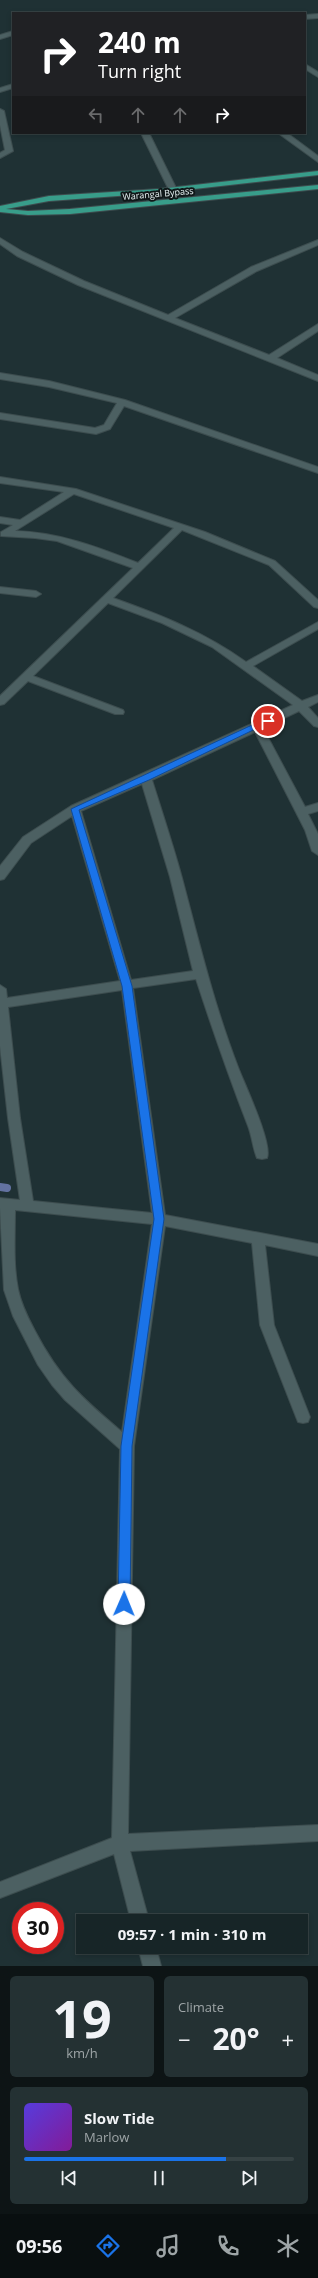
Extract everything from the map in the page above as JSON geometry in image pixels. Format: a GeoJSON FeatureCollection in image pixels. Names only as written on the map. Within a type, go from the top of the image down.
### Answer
{"type":"FeatureCollection","features":[{"type":"Feature","properties":{"kind":"main road"},"geometry":{"type":"LineString","coordinates":[[0,209],[12,204],[36,201],[172,190],[318,173]]}},
{"type":"Feature","properties":{"kind":"main road","name":"Warangal Bypass"},"geometry":{"type":"LineString","coordinates":[[0,209],[21,214],[45,214],[166,204],[318,187]]}},
{"type":"Feature","properties":{"kind":"street"},"geometry":{"type":"LineString","coordinates":[[306,17],[318,16]]}},
{"type":"Feature","properties":{"kind":"street"},"geometry":{"type":"LineString","coordinates":[[0,37],[12,33]]}},
{"type":"Feature","properties":{"kind":"street"},"geometry":{"type":"LineString","coordinates":[[306,67],[318,75]]}},
{"type":"Feature","properties":{"kind":"street"},"geometry":{"type":"LineString","coordinates":[[0,90],[12,86]]}},
{"type":"Feature","properties":{"kind":"street"},"geometry":{"type":"LineString","coordinates":[[0,112],[9,151],[0,156]]}},
{"type":"Feature","properties":{"kind":"street"},"geometry":{"type":"LineString","coordinates":[[145,134],[172,190]]}},
{"type":"Feature","properties":{"kind":"street"},"geometry":{"type":"LineString","coordinates":[[283,134],[318,160]]}},
{"type":"Feature","properties":{"kind":"street"},"geometry":{"type":"LineString","coordinates":[[0,240],[20,254],[81,283],[318,378]]}},
{"type":"Feature","properties":{"kind":"street"},"geometry":{"type":"LineString","coordinates":[[168,318],[254,268],[318,242]]}},
{"type":"Feature","properties":{"kind":"street"},"geometry":{"type":"LineString","coordinates":[[270,359],[318,327]]}},
{"type":"Feature","properties":{"kind":"street"},"geometry":{"type":"LineString","coordinates":[[0,376],[49,384],[122,402],[318,470]]}},
{"type":"Feature","properties":{"kind":"street"},"geometry":{"type":"LineString","coordinates":[[0,416],[96,431],[107,427],[122,402]]}},
{"type":"Feature","properties":{"kind":"street"},"geometry":{"type":"LineString","coordinates":[[0,480],[73,491],[179,528],[202,534],[272,562],[318,605]]}},
{"type":"Feature","properties":{"kind":"street"},"geometry":{"type":"LineString","coordinates":[[3,535],[73,491]]}},
{"type":"Feature","properties":{"kind":"street"},"geometry":{"type":"LineString","coordinates":[[0,520],[22,523]]}},
{"type":"Feature","properties":{"kind":"street"},"geometry":{"type":"LineString","coordinates":[[0,702],[179,528]]}},
{"type":"Feature","properties":{"kind":"street"},"geometry":{"type":"LineString","coordinates":[[3,535],[44,536],[86,547],[140,567]]}},
{"type":"Feature","properties":{"kind":"street"},"geometry":{"type":"LineString","coordinates":[[0,590],[36,594]]}},
{"type":"Feature","properties":{"kind":"street"},"geometry":{"type":"LineString","coordinates":[[107,599],[189,631],[216,645],[301,706],[318,724]]}},
{"type":"Feature","properties":{"kind":"street"},"geometry":{"type":"LineString","coordinates":[[246,666],[318,625]]}},
{"type":"Feature","properties":{"kind":"street"},"geometry":{"type":"LineString","coordinates":[[26,677],[119,712]]}},
{"type":"Feature","properties":{"kind":"street"},"geometry":{"type":"LineString","coordinates":[[0,876],[3,870],[27,840],[75,809],[146,778],[318,698]]}},
{"type":"Feature","properties":{"kind":"street"},"geometry":{"type":"LineString","coordinates":[[257,726],[302,812],[318,851]]}},
{"type":"Feature","properties":{"kind":"street"},"geometry":{"type":"LineString","coordinates":[[146,778],[176,877],[200,974],[231,1066],[260,1139],[262,1154]]}},
{"type":"Feature","properties":{"kind":"street"},"geometry":{"type":"LineString","coordinates":[[302,812],[318,807]]}},
{"type":"Feature","properties":{"kind":"street"},"geometry":{"type":"LineString","coordinates":[[75,809],[127,986],[159,1219],[126,1446],[120,1843],[138,1914]]}},
{"type":"Feature","properties":{"kind":"street"},"geometry":{"type":"LineString","coordinates":[[2,1003],[127,986],[200,974]]}},
{"type":"Feature","properties":{"kind":"street"},"geometry":{"type":"LineString","coordinates":[[0,989],[14,1118],[27,1205]]}},
{"type":"Feature","properties":{"kind":"street"},"geometry":{"type":"LineString","coordinates":[[126,1446],[70,1396],[57,1380],[43,1361],[18,1312],[11,1290],[4,1203],[159,1219],[318,1250]]}},
{"type":"Feature","properties":{"kind":"street"},"geometry":{"type":"LineString","coordinates":[[258,1238],[267,1325],[303,1417]]}},
{"type":"Feature","properties":{"kind":"street"},"geometry":{"type":"LineString","coordinates":[[0,1890],[120,1843],[318,1833]]}},
{"type":"Feature","properties":{"kind":"street"},"geometry":{"type":"LineString","coordinates":[[149,1954],[152,1966]]}},
{"type":"Feature","properties":{"kind":"waterway"},"geometry":{"type":"LineString","coordinates":[[0,1187],[7,1188]]}},
{"type":"Feature","properties":{"kind":"route"},"geometry":{"type":"LineString","coordinates":[[124,1604],[126,1446],[159,1219],[127,986],[75,809],[146,778],[268,721]]}}]}
